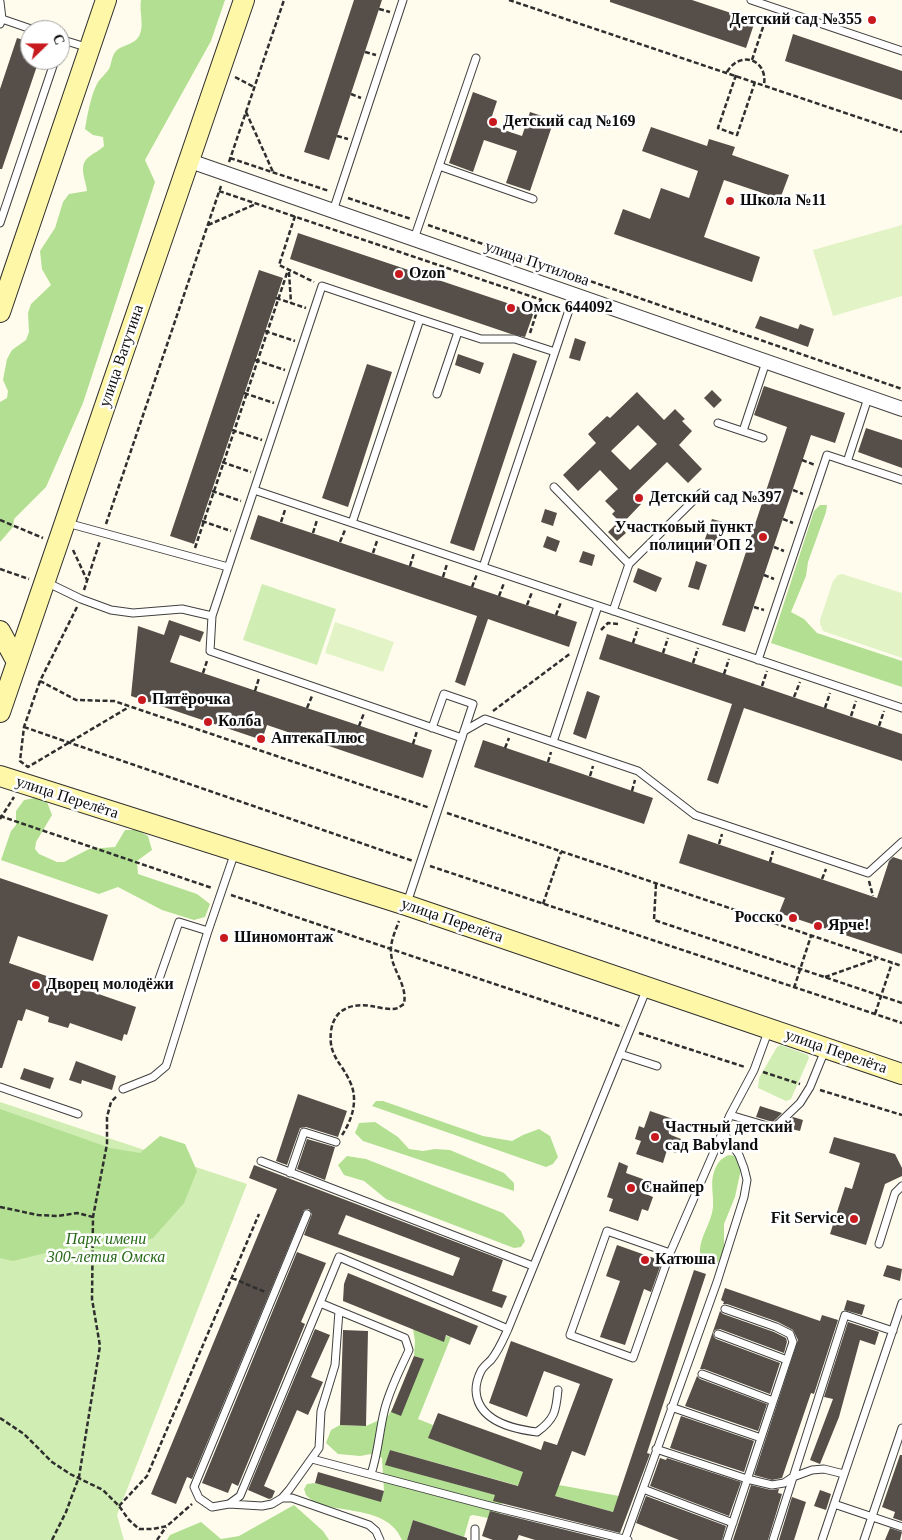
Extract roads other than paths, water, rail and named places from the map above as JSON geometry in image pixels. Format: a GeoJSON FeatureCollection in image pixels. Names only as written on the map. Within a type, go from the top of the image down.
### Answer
{"type":"FeatureCollection","features":[{"type":"Feature","properties":{"kind":"main road"},"geometry":{"type":"LineString","coordinates":[[0,312],[106,0]]}},
{"type":"Feature","properties":{"kind":"main road","name":"улица Ватутина"},"geometry":{"type":"LineString","coordinates":[[0,712],[17,662],[39,581],[65,522],[244,0]]}},
{"type":"Feature","properties":{"kind":"main road"},"geometry":{"type":"LineString","coordinates":[[0,631],[17,662]]}},
{"type":"Feature","properties":{"kind":"main road","name":"улица Перелёта"},"geometry":{"type":"LineString","coordinates":[[0,776],[406,905],[902,1074]]}},
{"type":"Feature","properties":{"kind":"street","name":"улица Путилова"},"geometry":{"type":"LineString","coordinates":[[190,161],[902,409]]}},
{"type":"Feature","properties":{"kind":"lane"},"geometry":{"type":"LineString","coordinates":[[333,211],[403,0]]}},
{"type":"Feature","properties":{"kind":"lane"},"geometry":{"type":"LineString","coordinates":[[751,0],[902,51]]}},
{"type":"Feature","properties":{"kind":"lane"},"geometry":{"type":"LineString","coordinates":[[0,2],[1,22],[20,27]]}},
{"type":"Feature","properties":{"kind":"lane"},"geometry":{"type":"LineString","coordinates":[[70,43],[89,48]]}},
{"type":"Feature","properties":{"kind":"lane"},"geometry":{"type":"LineString","coordinates":[[414,239],[476,58]]}},
{"type":"Feature","properties":{"kind":"lane"},"geometry":{"type":"LineString","coordinates":[[0,223],[52,70]]}},
{"type":"Feature","properties":{"kind":"lane"},"geometry":{"type":"LineString","coordinates":[[439,166],[532,199]]}},
{"type":"Feature","properties":{"kind":"lane"},"geometry":{"type":"LineString","coordinates":[[462,738],[210,652],[212,616],[322,286],[481,340],[515,339],[555,352]]}},
{"type":"Feature","properties":{"kind":"lane"},"geometry":{"type":"LineString","coordinates":[[483,567],[574,295]]}},
{"type":"Feature","properties":{"kind":"lane"},"geometry":{"type":"LineString","coordinates":[[352,523],[420,319]]}},
{"type":"Feature","properties":{"kind":"lane"},"geometry":{"type":"LineString","coordinates":[[437,394],[458,332]]}},
{"type":"Feature","properties":{"kind":"lane"},"geometry":{"type":"LineString","coordinates":[[743,431],[766,362]]}},
{"type":"Feature","properties":{"kind":"lane"},"geometry":{"type":"LineString","coordinates":[[847,462],[868,398]]}},
{"type":"Feature","properties":{"kind":"lane"},"geometry":{"type":"LineString","coordinates":[[718,423],[763,438]]}},
{"type":"Feature","properties":{"kind":"lane"},"geometry":{"type":"LineString","coordinates":[[758,660],[827,455],[902,480]]}},
{"type":"Feature","properties":{"kind":"lane"},"geometry":{"type":"LineString","coordinates":[[554,487],[629,564]]}},
{"type":"Feature","properties":{"kind":"lane"},"geometry":{"type":"LineString","coordinates":[[254,490],[902,708]]}},
{"type":"Feature","properties":{"kind":"lane"},"geometry":{"type":"LineString","coordinates":[[613,611],[629,564],[701,493]]}},
{"type":"Feature","properties":{"kind":"lane"},"geometry":{"type":"LineString","coordinates":[[65,522],[228,567]]}},
{"type":"Feature","properties":{"kind":"lane"},"geometry":{"type":"LineString","coordinates":[[39,581],[111,610],[133,613],[182,609],[212,616]]}},
{"type":"Feature","properties":{"kind":"lane"},"geometry":{"type":"LineString","coordinates":[[553,742],[598,606]]}},
{"type":"Feature","properties":{"kind":"lane"},"geometry":{"type":"LineString","coordinates":[[406,905],[473,704],[444,694],[432,728]]}},
{"type":"Feature","properties":{"kind":"lane"},"geometry":{"type":"LineString","coordinates":[[464,731],[485,719],[638,771],[695,815],[868,873],[902,842]]}},
{"type":"Feature","properties":{"kind":"lane"},"geometry":{"type":"LineString","coordinates":[[893,850],[902,853]]}},
{"type":"Feature","properties":{"kind":"lane"},"geometry":{"type":"LineString","coordinates":[[123,1089],[153,1077],[166,1066],[235,851]]}},
{"type":"Feature","properties":{"kind":"lane"},"geometry":{"type":"LineString","coordinates":[[158,982],[179,922],[208,932]]}},
{"type":"Feature","properties":{"kind":"lane"},"geometry":{"type":"LineString","coordinates":[[558,1390],[556,1411],[549,1424],[537,1432],[519,1430],[492,1419],[483,1411],[476,1397],[476,1384],[481,1371],[500,1347],[508,1329],[647,988]]}},
{"type":"Feature","properties":{"kind":"lane"},"geometry":{"type":"LineString","coordinates":[[670,1253],[608,1231],[570,1336],[633,1358],[670,1253],[730,1115],[754,1070],[769,1029]]}},
{"type":"Feature","properties":{"kind":"lane"},"geometry":{"type":"LineString","coordinates":[[730,1115],[774,1128],[800,1103],[810,1087],[825,1048]]}},
{"type":"Feature","properties":{"kind":"lane"},"geometry":{"type":"LineString","coordinates":[[620,1054],[657,1066]]}},
{"type":"Feature","properties":{"kind":"lane"},"geometry":{"type":"LineString","coordinates":[[0,1087],[78,1114]]}},
{"type":"Feature","properties":{"kind":"lane"},"geometry":{"type":"LineString","coordinates":[[290,1173],[304,1132],[336,1142]]}},
{"type":"Feature","properties":{"kind":"lane"},"geometry":{"type":"LineString","coordinates":[[312,1459],[627,1540],[642,1489],[717,1282],[744,1196],[747,1180],[744,1168],[739,1155],[723,1132]]}},
{"type":"Feature","properties":{"kind":"lane"},"geometry":{"type":"LineString","coordinates":[[261,1161],[534,1266]]}},
{"type":"Feature","properties":{"kind":"lane"},"geometry":{"type":"LineString","coordinates":[[879,1244],[895,1193],[902,1186]]}},
{"type":"Feature","properties":{"kind":"lane"},"geometry":{"type":"LineString","coordinates":[[307,1214],[194,1487],[199,1498],[212,1507],[229,1504],[262,1506],[272,1504],[282,1498],[312,1459],[319,1448],[321,1411],[335,1365],[339,1310]]}},
{"type":"Feature","properties":{"kind":"lane"},"geometry":{"type":"LineString","coordinates":[[229,1504],[240,1496],[339,1256],[508,1329]]}},
{"type":"Feature","properties":{"kind":"lane"},"geometry":{"type":"LineString","coordinates":[[822,1540],[902,1302]]}},
{"type":"Feature","properties":{"kind":"lane"},"geometry":{"type":"LineString","coordinates":[[320,1303],[405,1338],[409,1350],[391,1390],[384,1412],[375,1464],[371,1474]]}},
{"type":"Feature","properties":{"kind":"lane"},"geometry":{"type":"LineString","coordinates":[[725,1309],[776,1327],[790,1334],[793,1342],[727,1540]]}},
{"type":"Feature","properties":{"kind":"lane"},"geometry":{"type":"LineString","coordinates":[[773,1540],[845,1315],[892,1330]]}},
{"type":"Feature","properties":{"kind":"lane"},"geometry":{"type":"LineString","coordinates":[[718,1334],[787,1360]]}},
{"type":"Feature","properties":{"kind":"lane"},"geometry":{"type":"LineString","coordinates":[[702,1374],[773,1401]]}},
{"type":"Feature","properties":{"kind":"lane"},"geometry":{"type":"LineString","coordinates":[[671,1407],[761,1438]]}},
{"type":"Feature","properties":{"kind":"lane"},"geometry":{"type":"LineString","coordinates":[[864,1540],[902,1428]]}},
{"type":"Feature","properties":{"kind":"lane"},"geometry":{"type":"LineString","coordinates":[[656,1449],[747,1479],[772,1485],[784,1483],[793,1477],[812,1470],[824,1469],[844,1474]]}},
{"type":"Feature","properties":{"kind":"lane"},"geometry":{"type":"LineString","coordinates":[[642,1489],[733,1523]]}},
{"type":"Feature","properties":{"kind":"lane"},"geometry":{"type":"LineString","coordinates":[[282,1498],[292,1498],[369,1525],[376,1531],[380,1540]]}},
{"type":"Feature","properties":{"kind":"lane"},"geometry":{"type":"LineString","coordinates":[[834,1504],[902,1527]]}},
{"type":"Feature","properties":{"kind":"lane"},"geometry":{"type":"LineString","coordinates":[[475,1529],[475,1540]]}},
{"type":"Feature","properties":{"kind":"place","name":"Детский сад №355"},"geometry":{"type":"Point","coordinates":[872,20]}},
{"type":"Feature","properties":{"kind":"place","name":"Детский сад №169"},"geometry":{"type":"Point","coordinates":[493,122]}},
{"type":"Feature","properties":{"kind":"place","name":"Школа №11"},"geometry":{"type":"Point","coordinates":[730,201]}},
{"type":"Feature","properties":{"kind":"place","name":"Ozon"},"geometry":{"type":"Point","coordinates":[399,274]}},
{"type":"Feature","properties":{"kind":"place","name":"Омск 644092"},"geometry":{"type":"Point","coordinates":[511,308]}},
{"type":"Feature","properties":{"kind":"place","name":"Детский сад №397"},"geometry":{"type":"Point","coordinates":[639,498]}},
{"type":"Feature","properties":{"kind":"place","name":"Участковый пункт полиции ОП 2"},"geometry":{"type":"Point","coordinates":[763,537]}},
{"type":"Feature","properties":{"kind":"place","name":"Пятёрочка"},"geometry":{"type":"Point","coordinates":[142,700]}},
{"type":"Feature","properties":{"kind":"place","name":"Колба"},"geometry":{"type":"Point","coordinates":[208,722]}},
{"type":"Feature","properties":{"kind":"place","name":"АптекаПлюс"},"geometry":{"type":"Point","coordinates":[261,739]}},
{"type":"Feature","properties":{"kind":"place","name":"Росско"},"geometry":{"type":"Point","coordinates":[793,918]}},
{"type":"Feature","properties":{"kind":"place","name":"Ярче!"},"geometry":{"type":"Point","coordinates":[818,926]}},
{"type":"Feature","properties":{"kind":"place","name":"Шиномонтаж"},"geometry":{"type":"Point","coordinates":[224,938]}},
{"type":"Feature","properties":{"kind":"place","name":"Дворец молодёжи"},"geometry":{"type":"Point","coordinates":[36,985]}},
{"type":"Feature","properties":{"kind":"place","name":"Частный детский сад Babyland"},"geometry":{"type":"Point","coordinates":[655,1137]}},
{"type":"Feature","properties":{"kind":"place","name":"Снайпер"},"geometry":{"type":"Point","coordinates":[631,1188]}},
{"type":"Feature","properties":{"kind":"place","name":"Fit Service"},"geometry":{"type":"Point","coordinates":[854,1219]}},
{"type":"Feature","properties":{"kind":"place","name":"Катюша"},"geometry":{"type":"Point","coordinates":[645,1260]}},
{"type":"Feature","properties":{"kind":"park label","name":"Парк имени 300-летия Омска"},"geometry":{"type":"Point","coordinates":[106,1249]}}]}
